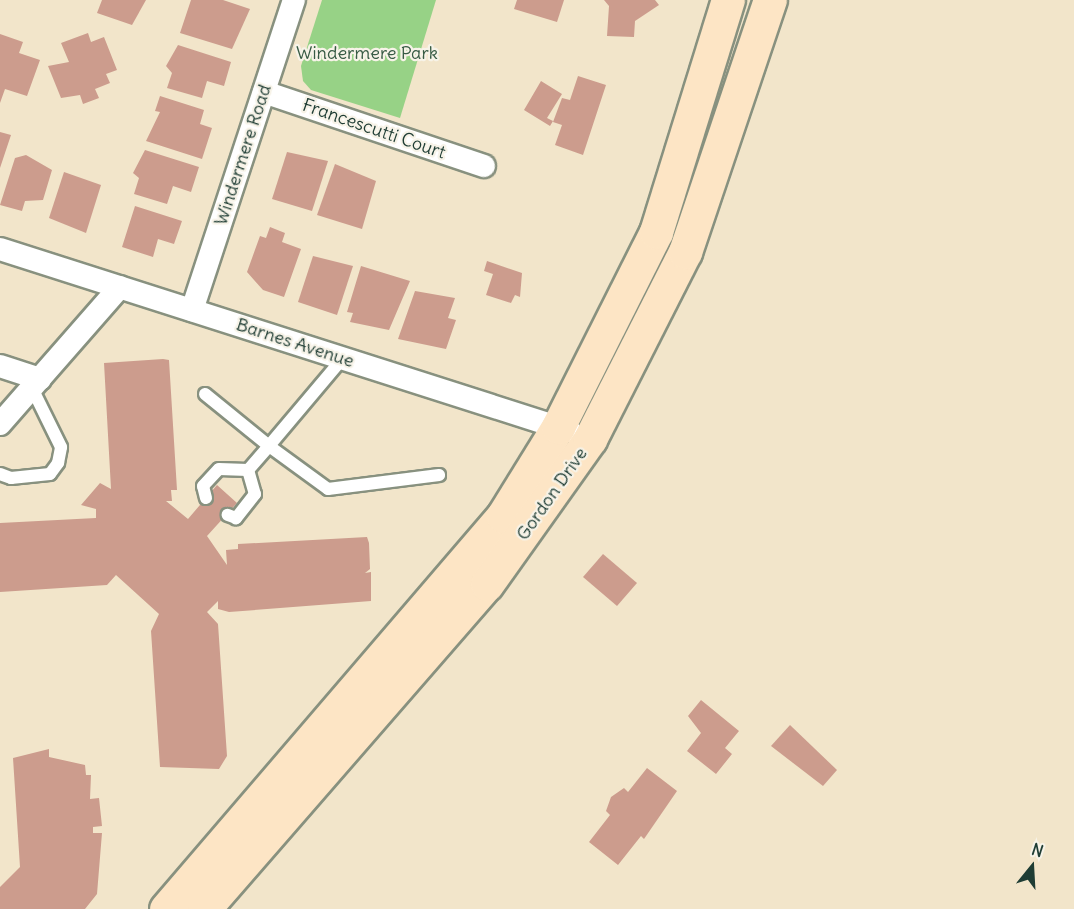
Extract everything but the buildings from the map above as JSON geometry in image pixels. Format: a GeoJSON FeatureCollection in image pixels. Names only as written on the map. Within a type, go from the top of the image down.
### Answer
{"type":"FeatureCollection","features":[{"type":"Feature","properties":{"kind":"main road","name":"Gordon Drive"},"geometry":{"type":"LineString","coordinates":[[165,909],[503,516],[558,427],[656,232],[728,0]]}},
{"type":"Feature","properties":{"kind":"main road","name":"Gordon Drive"},"geometry":{"type":"LineString","coordinates":[[204,909],[488,584],[590,439],[685,252],[770,0]]}},
{"type":"Feature","properties":{"kind":"street","name":"Windermere Road"},"geometry":{"type":"LineString","coordinates":[[192,310],[294,0]]}},
{"type":"Feature","properties":{"kind":"street","name":"Francescutti Court"},"geometry":{"type":"LineString","coordinates":[[264,92],[484,166]]}},
{"type":"Feature","properties":{"kind":"street","name":"Barnes Avenue"},"geometry":{"type":"LineString","coordinates":[[0,249],[590,439]]}},
{"type":"Feature","properties":{"kind":"street"},"geometry":{"type":"LineString","coordinates":[[0,424],[120,287]]}},
{"type":"Feature","properties":{"kind":"street"},"geometry":{"type":"LineString","coordinates":[[0,366],[36,384]]}},
{"type":"Feature","properties":{"kind":"lane"},"geometry":{"type":"LineString","coordinates":[[206,498],[203,486],[219,470],[248,470],[343,358]]}},
{"type":"Feature","properties":{"kind":"lane"},"geometry":{"type":"LineString","coordinates":[[0,474],[11,478],[50,474],[58,463],[61,447],[36,384]]}},
{"type":"Feature","properties":{"kind":"lane"},"geometry":{"type":"LineString","coordinates":[[205,394],[269,446],[328,489],[439,475]]}},
{"type":"Feature","properties":{"kind":"lane"},"geometry":{"type":"LineString","coordinates":[[228,514],[236,518],[255,494],[248,470]]}},
{"type":"Feature","properties":{"kind":"green space","name":"Windermere Park"},"geometry":{"type":"Polygon","coordinates":[[[322,0],[436,0],[400,118],[311,90],[303,81],[301,66],[322,0]]]}}]}
